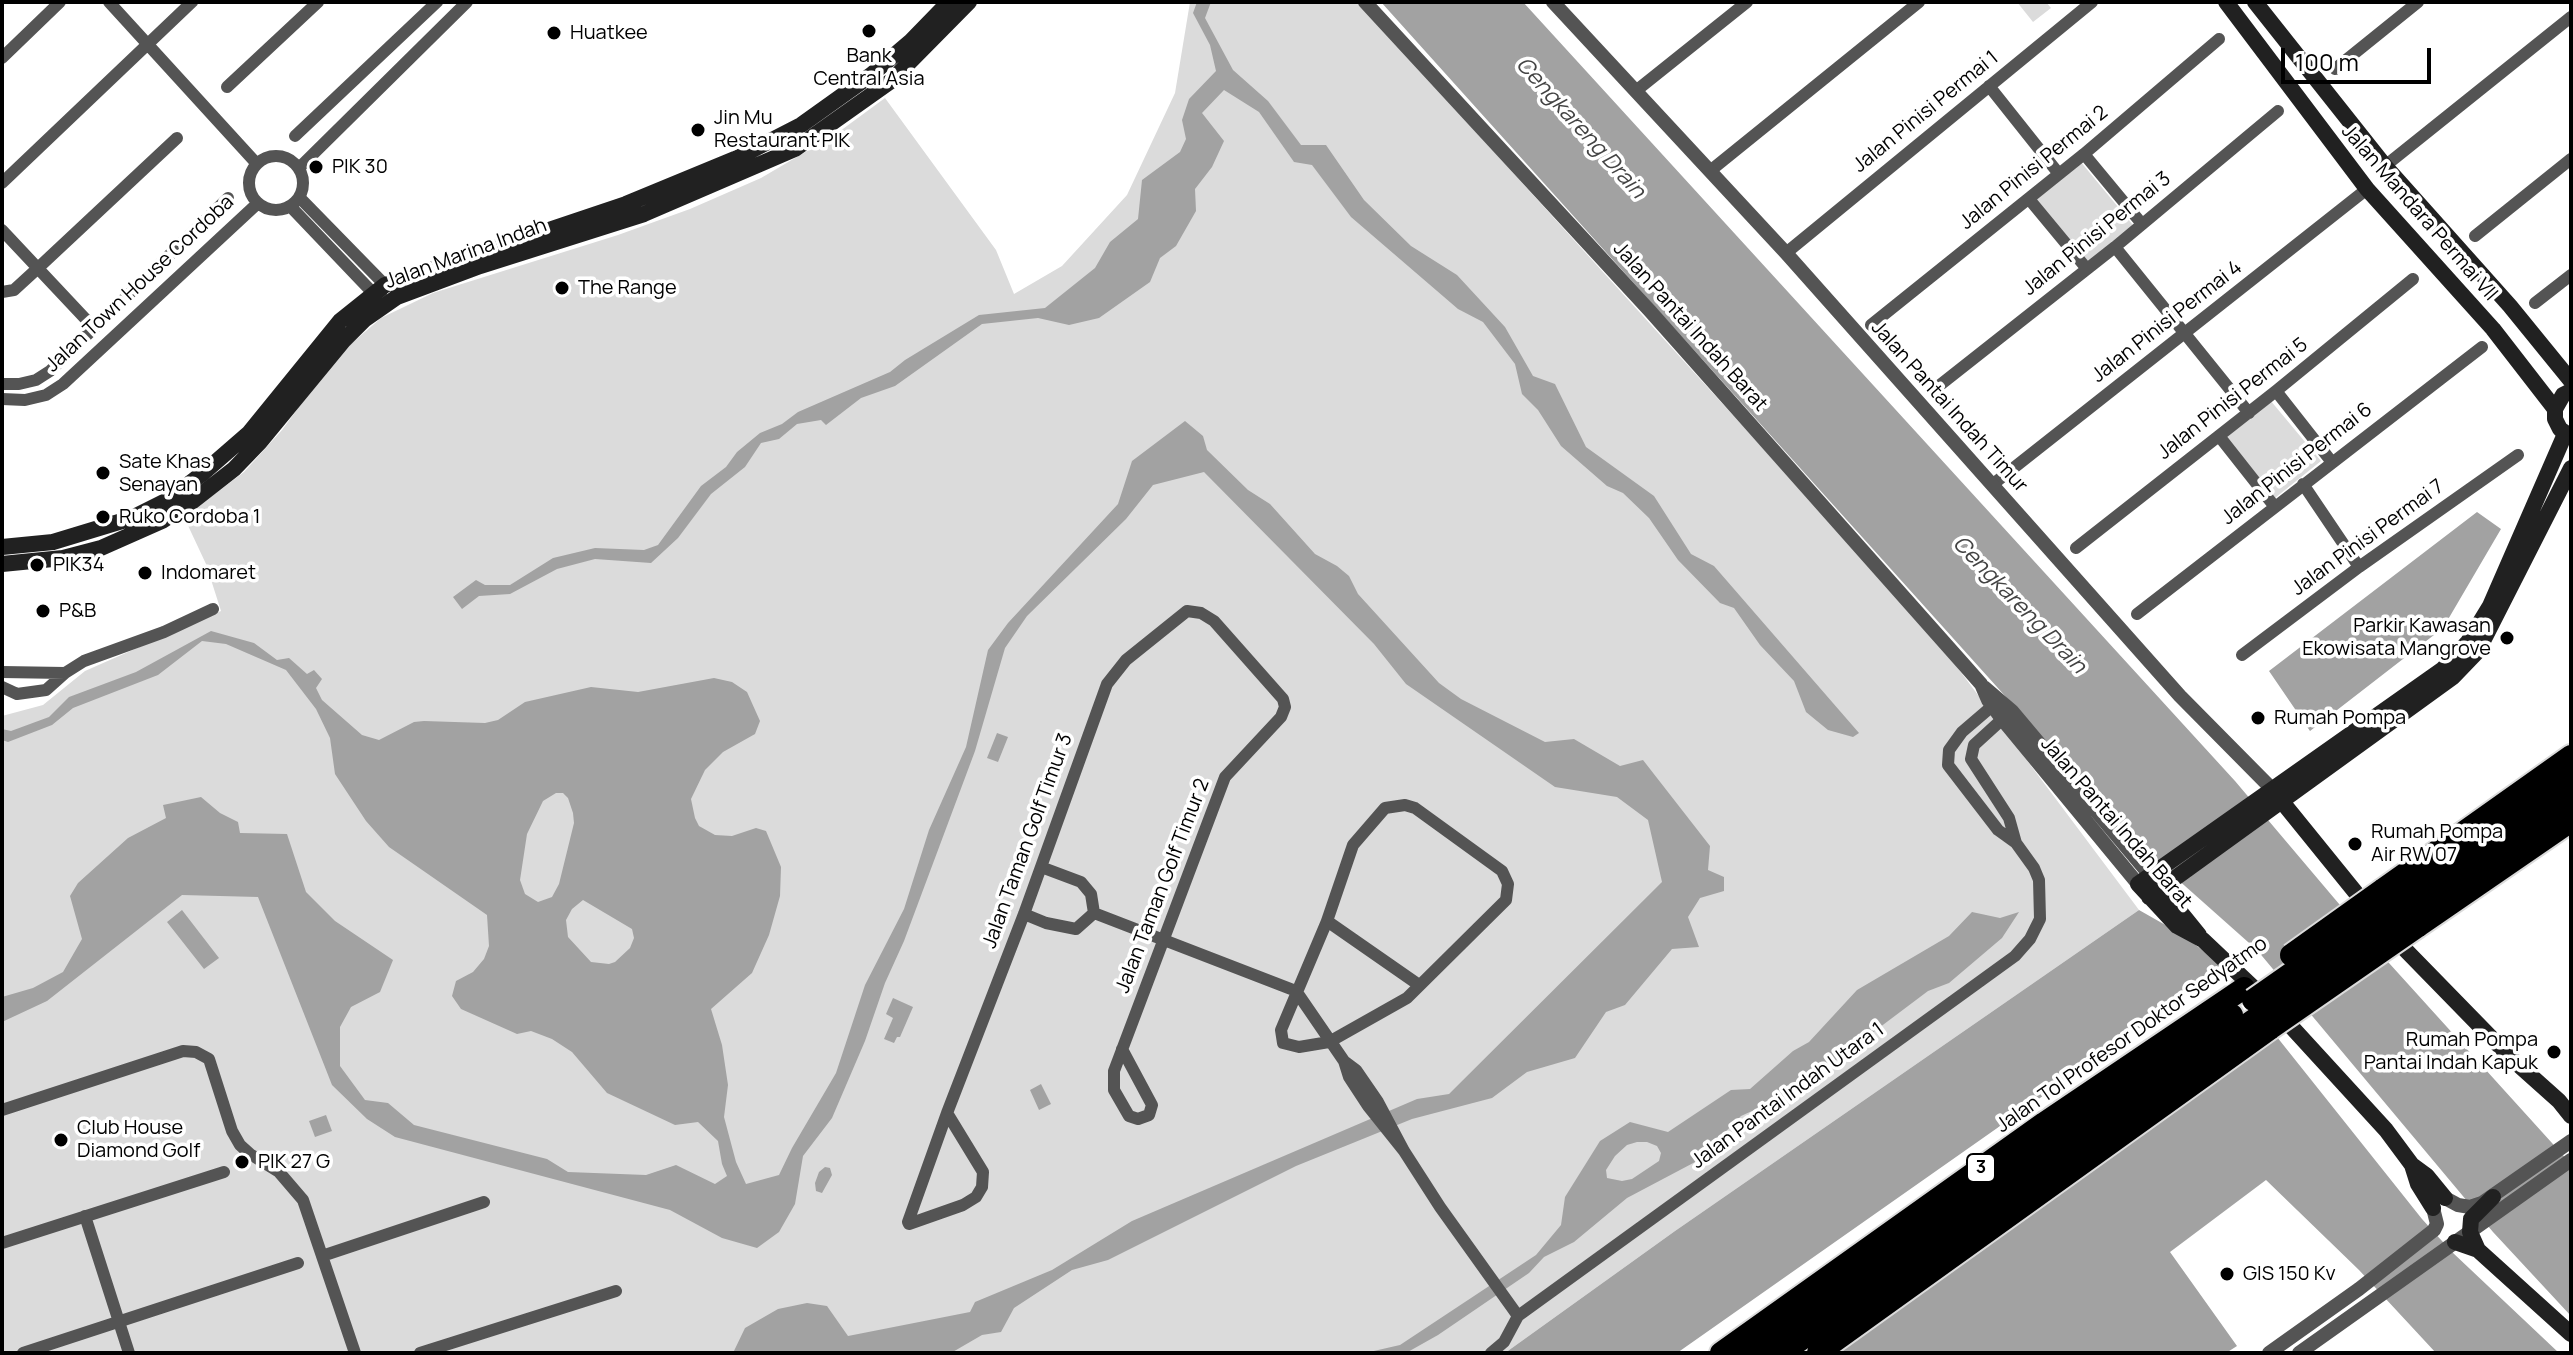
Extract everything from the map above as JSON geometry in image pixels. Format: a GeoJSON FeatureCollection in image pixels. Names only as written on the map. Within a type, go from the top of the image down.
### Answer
{"type":"FeatureCollection","features":[{"type":"Feature","properties":{"kind":"highway","name":"Jalan Tol Profesor Doktor Sedyatmo"},"geometry":{"type":"LineString","coordinates":[[2399,908],[2571,756]]}},
{"type":"Feature","properties":{"kind":"highway","name":"Jalan Tol Profesor Doktor Sedyatmo"},"geometry":{"type":"LineString","coordinates":[[1752,1353],[2399,908],[2571,777]]}},
{"type":"Feature","properties":{"kind":"highway","name":"Jalan Tol Profesor Doktor Sedyatmo"},"geometry":{"type":"LineString","coordinates":[[1782,1353],[2258,1007],[2399,908],[2571,797]]}},
{"type":"Feature","properties":{"kind":"highway","name":"Jalan Tol Profesor Doktor Sedyatmo"},"geometry":{"type":"LineString","coordinates":[[2399,908],[2571,821]]}},
{"type":"Feature","properties":{"kind":"highway","name":"Jalan Tol Profesor Doktor Sedyatmo"},"geometry":{"type":"LineString","coordinates":[[1721,1353],[2044,1123],[2258,1007]]}},
{"type":"Feature","properties":{"kind":"highway","name":"Jalan Tol Profesor Doktor Sedyatmo"},"geometry":{"type":"LineString","coordinates":[[1818,1353],[2258,1007]]}},
{"type":"Feature","properties":{"kind":"main road","name":"Jalan Marina Indah"},"geometry":{"type":"LineString","coordinates":[[2,547],[53,542],[132,518],[168,500],[249,433],[340,321],[385,291],[626,204],[735,159],[801,125],[871,75],[911,41],[949,2]]}},
{"type":"Feature","properties":{"kind":"main road","name":"Jalan Marina Indah"},"geometry":{"type":"LineString","coordinates":[[2,564],[63,558],[101,548],[186,507],[234,469],[260,442],[385,291],[480,266],[644,214],[795,149],[891,81],[969,2]]}},
{"type":"Feature","properties":{"kind":"main road","name":"Jalan Mandara Permai VII"},"geometry":{"type":"LineString","coordinates":[[2226,2],[2367,189],[2493,329],[2555,409],[2555,419],[2568,436]]}},
{"type":"Feature","properties":{"kind":"main road","name":"Jalan Mandara Permai VII"},"geometry":{"type":"LineString","coordinates":[[2255,2],[2385,166],[2510,306],[2571,381]]}},
{"type":"Feature","properties":{"kind":"main road"},"geometry":{"type":"LineString","coordinates":[[2555,409],[2563,395],[2571,391]]}},
{"type":"Feature","properties":{"kind":"main road"},"geometry":{"type":"LineString","coordinates":[[2161,888],[2443,669],[2468,642],[2490,606],[2568,436]]}},
{"type":"Feature","properties":{"kind":"main road"},"geometry":{"type":"LineString","coordinates":[[2149,875],[2255,800],[2274,801],[2299,790],[2453,677],[2478,651],[2571,468]]}},
{"type":"Feature","properties":{"kind":"main road","name":"Jalan Pantai Indah Timur"},"geometry":{"type":"LineString","coordinates":[[2299,790],[2302,815],[2312,840]]}},
{"type":"Feature","properties":{"kind":"main road","name":"Jalan Pantai Indah Timur"},"geometry":{"type":"LineString","coordinates":[[2274,801],[2312,840],[2400,945],[2571,1116]]}},
{"type":"Feature","properties":{"kind":"main road","name":"Jalan Pantai Indah Barat"},"geometry":{"type":"LineString","coordinates":[[2149,875],[2203,940],[2232,965],[2354,1093],[2412,1165],[2427,1176],[2439,1203]]}},
{"type":"Feature","properties":{"kind":"main road"},"geometry":{"type":"LineString","coordinates":[[2478,1250],[2474,1219],[2493,1197]]}},
{"type":"Feature","properties":{"kind":"main road"},"geometry":{"type":"LineString","coordinates":[[2452,1244],[2478,1250],[2571,1334]]}},
{"type":"Feature","properties":{"kind":"street"},"geometry":{"type":"LineString","coordinates":[[2,58],[60,2]]}},
{"type":"Feature","properties":{"kind":"street"},"geometry":{"type":"LineString","coordinates":[[109,2],[257,164]]}},
{"type":"Feature","properties":{"kind":"street"},"geometry":{"type":"LineString","coordinates":[[2,183],[192,2]]}},
{"type":"Feature","properties":{"kind":"street"},"geometry":{"type":"LineString","coordinates":[[227,87],[318,2]]}},
{"type":"Feature","properties":{"kind":"street"},"geometry":{"type":"LineString","coordinates":[[295,136],[437,2]]}},
{"type":"Feature","properties":{"kind":"street"},"geometry":{"type":"LineString","coordinates":[[299,168],[467,2]]}},
{"type":"Feature","properties":{"kind":"street","name":"Jalan Pantai Indah Barat"},"geometry":{"type":"LineString","coordinates":[[1365,2],[1650,311],[2149,875]]}},
{"type":"Feature","properties":{"kind":"street"},"geometry":{"type":"LineString","coordinates":[[1637,90],[1747,2]]}},
{"type":"Feature","properties":{"kind":"street"},"geometry":{"type":"LineString","coordinates":[[1710,171],[1919,2]]}},
{"type":"Feature","properties":{"kind":"street","name":"Jalan Pinisi Permai 1"},"geometry":{"type":"LineString","coordinates":[[1786,253],[2092,2]]}},
{"type":"Feature","properties":{"kind":"street"},"geometry":{"type":"LineString","coordinates":[[2335,69],[2418,2]]}},
{"type":"Feature","properties":{"kind":"street","name":"Jalan Pantai Indah Timur"},"geometry":{"type":"LineString","coordinates":[[1560,4],[2274,801]]}},
{"type":"Feature","properties":{"kind":"street"},"geometry":{"type":"LineString","coordinates":[[2385,166],[2571,17]]}},
{"type":"Feature","properties":{"kind":"street","name":"Jalan Pinisi Permai 2"},"geometry":{"type":"LineString","coordinates":[[1871,325],[2084,154],[2219,39]]}},
{"type":"Feature","properties":{"kind":"street"},"geometry":{"type":"LineString","coordinates":[[1989,86],[2059,174]]}},
{"type":"Feature","properties":{"kind":"street","name":"Jalan Pinisi Permai 3"},"geometry":{"type":"LineString","coordinates":[[1940,385],[2115,247],[2278,111]]}},
{"type":"Feature","properties":{"kind":"street"},"geometry":{"type":"LineString","coordinates":[[2,292],[14,290],[177,138]]}},
{"type":"Feature","properties":{"kind":"street"},"geometry":{"type":"LineString","coordinates":[[2084,154],[2142,224]]}},
{"type":"Feature","properties":{"kind":"street"},"geometry":{"type":"LineString","coordinates":[[279,156],[293,162],[299,168],[303,182],[294,201],[273,209],[258,203],[250,188],[252,171],[257,164],[279,156]]}},
{"type":"Feature","properties":{"kind":"street"},"geometry":{"type":"LineString","coordinates":[[2475,236],[2571,159]]}},
{"type":"Feature","properties":{"kind":"street","name":"Jalan Pinisi Permai 4"},"geometry":{"type":"LineString","coordinates":[[1992,485],[2367,189]]}},
{"type":"Feature","properties":{"kind":"street"},"geometry":{"type":"LineString","coordinates":[[2,384],[36,380],[50,371],[228,198]]}},
{"type":"Feature","properties":{"kind":"street"},"geometry":{"type":"LineString","coordinates":[[2029,199],[2087,269]]}},
{"type":"Feature","properties":{"kind":"street","name":"Jalan Marina Indah"},"geometry":{"type":"LineString","coordinates":[[294,201],[385,291]]}},
{"type":"Feature","properties":{"kind":"street","name":"Jalan Town House Cordoba"},"geometry":{"type":"LineString","coordinates":[[2,399],[25,400],[46,395],[63,384],[258,203]]}},
{"type":"Feature","properties":{"kind":"street"},"geometry":{"type":"LineString","coordinates":[[2,230],[94,328]]}},
{"type":"Feature","properties":{"kind":"street"},"geometry":{"type":"LineString","coordinates":[[2115,247],[2249,413]]}},
{"type":"Feature","properties":{"kind":"street"},"geometry":{"type":"LineString","coordinates":[[2535,303],[2571,275]]}},
{"type":"Feature","properties":{"kind":"street","name":"Jalan Pinisi Permai 5"},"geometry":{"type":"LineString","coordinates":[[2076,548],[2249,413],[2413,279]]}},
{"type":"Feature","properties":{"kind":"street","name":"Jalan Pinisi Permai 6"},"geometry":{"type":"LineString","coordinates":[[2137,614],[2482,347]]}},
{"type":"Feature","properties":{"kind":"street"},"geometry":{"type":"LineString","coordinates":[[2276,391],[2331,461]]}},
{"type":"Feature","properties":{"kind":"street"},"geometry":{"type":"LineString","coordinates":[[2219,436],[2275,507]]}},
{"type":"Feature","properties":{"kind":"street","name":"Jalan Pinisi Permai 7"},"geometry":{"type":"LineString","coordinates":[[2242,655],[2359,567],[2518,455]]}},
{"type":"Feature","properties":{"kind":"street"},"geometry":{"type":"LineString","coordinates":[[2303,484],[2359,567]]}},
{"type":"Feature","properties":{"kind":"street"},"geometry":{"type":"LineString","coordinates":[[2,687],[17,694],[34,694],[55,685],[65,673],[84,661],[164,632],[213,609]]}},
{"type":"Feature","properties":{"kind":"street","name":"Jalan Taman Golf Timur 3"},"geometry":{"type":"LineString","coordinates":[[947,1113],[983,1172],[982,1187],[976,1197],[963,1205],[909,1224],[947,1113],[1024,914],[1107,684],[1126,660],[1187,611]]}},
{"type":"Feature","properties":{"kind":"street","name":"Jalan Taman Golf Timur 2"},"geometry":{"type":"LineString","coordinates":[[1122,1049],[1152,1105],[1149,1115],[1138,1119],[1129,1116],[1114,1090],[1114,1071],[1122,1049],[1164,940],[1225,777],[1281,717],[1285,707],[1283,699],[1214,621],[1201,613],[1187,611]]}},
{"type":"Feature","properties":{"kind":"street"},"geometry":{"type":"LineString","coordinates":[[2,672],[65,673]]}},
{"type":"Feature","properties":{"kind":"street","name":"Jalan Pantai Indah Utara 1"},"geometry":{"type":"LineString","coordinates":[[1491,1353],[1504,1342],[1518,1316],[2015,956],[2030,939],[2040,919],[2039,880],[2027,856],[1998,830],[1948,765],[1949,750],[1956,739],[1996,702]]}},
{"type":"Feature","properties":{"kind":"street","name":"Jalan Pantai Indah Utara 1"},"geometry":{"type":"LineString","coordinates":[[2007,715],[1974,745],[1971,759],[2009,818],[2016,843]]}},
{"type":"Feature","properties":{"kind":"street"},"geometry":{"type":"LineString","coordinates":[[1405,805],[1415,808],[1502,871],[1508,884],[1506,900],[1407,998],[1329,1042],[1299,1047],[1283,1043],[1281,1030],[1327,921],[1353,845],[1385,808],[1405,805]]}},
{"type":"Feature","properties":{"kind":"street"},"geometry":{"type":"LineString","coordinates":[[1041,867],[1081,882],[1091,894],[1094,913]]}},
{"type":"Feature","properties":{"kind":"street"},"geometry":{"type":"LineString","coordinates":[[1094,913],[1296,991],[1329,1042],[1356,1070],[1390,1130],[1482,1268],[1518,1316]]}},
{"type":"Feature","properties":{"kind":"street"},"geometry":{"type":"LineString","coordinates":[[1024,914],[1046,923],[1076,929],[1094,913]]}},
{"type":"Feature","properties":{"kind":"street"},"geometry":{"type":"LineString","coordinates":[[1327,921],[1419,985]]}},
{"type":"Feature","properties":{"kind":"street"},"geometry":{"type":"LineString","coordinates":[[2,1110],[183,1051],[196,1052],[209,1059],[232,1131],[240,1145],[279,1172],[303,1200],[355,1353]]}},
{"type":"Feature","properties":{"kind":"street"},"geometry":{"type":"LineString","coordinates":[[2493,1197],[2568,1147]]}},
{"type":"Feature","properties":{"kind":"street"},"geometry":{"type":"LineString","coordinates":[[2299,1353],[2452,1244],[2474,1219],[2568,1147]]}},
{"type":"Feature","properties":{"kind":"street"},"geometry":{"type":"LineString","coordinates":[[2,1243],[224,1172]]}},
{"type":"Feature","properties":{"kind":"street"},"geometry":{"type":"LineString","coordinates":[[322,1256],[484,1202]]}},
{"type":"Feature","properties":{"kind":"street"},"geometry":{"type":"LineString","coordinates":[[2269,1353],[2359,1289],[2434,1230],[2439,1203],[2458,1205],[2474,1219]]}},
{"type":"Feature","properties":{"kind":"street"},"geometry":{"type":"LineString","coordinates":[[85,1216],[129,1353]]}},
{"type":"Feature","properties":{"kind":"street"},"geometry":{"type":"LineString","coordinates":[[23,1353],[298,1263]]}},
{"type":"Feature","properties":{"kind":"street"},"geometry":{"type":"LineString","coordinates":[[420,1353],[616,1291]]}},
{"type":"Feature","properties":{"kind":"shaded area"},"geometry":{"type":"Polygon","coordinates":[[[1190,2],[1358,2],[1936,639],[2139,910],[1675,1231],[1505,1353],[2,1353],[2,716],[43,705],[85,671],[221,611],[206,564],[184,517],[244,472],[282,430],[335,358],[381,318],[433,293],[690,209],[761,178],[836,134],[885,98],[996,250],[1014,294],[1062,266],[1127,195],[1175,93],[1190,2]]]}},
{"type":"Feature","properties":{"kind":"shaded area"},"geometry":{"type":"Polygon","coordinates":[[[2017,2],[2046,2],[2051,8],[2033,22],[2017,2]]]}},
{"type":"Feature","properties":{"kind":"shaded area"},"geometry":{"type":"Polygon","coordinates":[[[2080,161],[2133,225],[2088,262],[2034,198],[2080,161]]]}},
{"type":"Feature","properties":{"kind":"shaded area"},"geometry":{"type":"Polygon","coordinates":[[[2270,400],[2321,461],[2275,498],[2225,437],[2270,400]]]}},
{"type":"Feature","properties":{"kind":"water"},"geometry":{"type":"Polygon","coordinates":[[[1197,2],[1211,2],[1205,18],[1233,70],[1268,101],[1301,145],[1326,145],[1364,200],[1411,246],[1457,275],[1505,327],[1533,376],[1555,384],[1586,447],[1654,496],[1691,554],[1714,566],[1859,733],[1853,737],[1828,730],[1806,712],[1794,681],[1760,645],[1734,608],[1720,603],[1678,560],[1649,518],[1623,493],[1607,486],[1561,446],[1538,410],[1522,394],[1515,364],[1483,322],[1458,309],[1351,217],[1312,165],[1294,162],[1259,112],[1224,90],[1202,113],[1224,141],[1212,167],[1195,189],[1196,211],[1176,246],[1160,258],[1150,282],[1099,318],[1069,325],[1038,318],[982,324],[895,386],[861,398],[826,425],[821,420],[797,424],[779,439],[761,443],[745,467],[711,494],[678,538],[651,563],[595,559],[557,569],[510,594],[479,596],[462,609],[453,597],[476,580],[485,585],[510,585],[553,558],[595,548],[644,550],[658,545],[701,486],[726,467],[737,452],[760,433],[782,424],[798,412],[890,372],[979,315],[1045,308],[1095,268],[1110,242],[1138,219],[1142,180],[1180,152],[1186,139],[1182,120],[1189,99],[1216,71],[1210,45],[1193,13],[1197,2]]]}},
{"type":"Feature","properties":{"kind":"water","name":"Cengkareng Drain"},"geometry":{"type":"Polygon","coordinates":[[[1381,2],[1523,2],[2235,781],[2389,963],[2571,1164],[2571,1316],[2493,1232],[2257,950],[2140,846],[1381,2]]]}},
{"type":"Feature","properties":{"kind":"water"},"geometry":{"type":"Polygon","coordinates":[[[1185,421],[1203,436],[1207,450],[1248,490],[1270,504],[1315,554],[1349,576],[1358,594],[1439,683],[1461,699],[1545,742],[1574,739],[1620,766],[1643,760],[1710,846],[1708,870],[1724,877],[1724,891],[1700,898],[1688,917],[1699,947],[1672,949],[1625,1005],[1606,1012],[1575,1058],[1527,1072],[1492,1098],[1412,1119],[1296,1166],[1108,1260],[1072,1270],[1014,1308],[1001,1332],[982,1335],[951,1353],[733,1353],[745,1328],[778,1309],[807,1303],[827,1306],[848,1336],[970,1312],[975,1302],[1052,1270],[1132,1221],[1417,1099],[1449,1094],[1662,882],[1648,820],[1617,797],[1555,787],[1406,684],[1374,644],[1204,472],[1153,485],[1126,519],[1027,616],[1005,648],[975,751],[865,1041],[832,1118],[803,1156],[795,1204],[779,1232],[757,1248],[722,1238],[670,1210],[395,1137],[367,1119],[332,1085],[258,897],[182,895],[47,1001],[2,1022],[2,997],[33,988],[63,972],[82,939],[70,896],[78,883],[128,838],[166,818],[163,805],[201,797],[220,813],[238,822],[240,833],[287,834],[306,892],[335,921],[393,960],[380,992],[351,1007],[340,1027],[340,1066],[365,1100],[388,1103],[414,1125],[547,1159],[568,1172],[646,1175],[676,1165],[715,1184],[727,1176],[718,1141],[698,1122],[675,1125],[607,1093],[572,1052],[552,1039],[531,1031],[517,1034],[461,1009],[452,996],[456,981],[473,972],[484,959],[489,946],[487,915],[389,847],[366,821],[335,774],[330,738],[316,709],[286,670],[226,644],[202,641],[158,675],[73,708],[52,725],[8,742],[2,740],[2,729],[11,731],[49,717],[69,697],[136,672],[211,631],[254,643],[277,660],[289,658],[307,674],[314,670],[322,679],[316,688],[322,700],[362,735],[379,740],[414,722],[485,723],[498,720],[525,702],[591,687],[638,692],[714,678],[732,682],[747,692],[760,721],[755,734],[723,752],[705,770],[691,799],[695,818],[699,826],[715,835],[732,836],[756,828],[766,831],[781,867],[780,896],[769,935],[752,973],[711,1009],[722,1045],[728,1085],[724,1117],[736,1162],[746,1184],[779,1175],[836,1073],[865,985],[904,909],[929,830],[966,747],[988,650],[1008,623],[1118,504],[1132,461],[1185,421]],[[556,793],[543,801],[527,834],[520,880],[525,894],[538,902],[552,897],[559,884],[574,823],[568,798],[563,793],[556,793]],[[583,900],[572,909],[566,920],[568,937],[591,962],[615,962],[630,948],[634,938],[632,929],[583,900]]]}},
{"type":"Feature","properties":{"kind":"water"},"geometry":{"type":"Polygon","coordinates":[[[2477,512],[2501,529],[2443,628],[2310,731],[2269,671],[2477,512]]]}},
{"type":"Feature","properties":{"kind":"water"},"geometry":{"type":"Polygon","coordinates":[[[997,733],[1008,737],[998,762],[987,758],[997,733]]]}},
{"type":"Feature","properties":{"kind":"water"},"geometry":{"type":"Polygon","coordinates":[[[182,910],[219,958],[204,969],[167,922],[182,910]]]}},
{"type":"Feature","properties":{"kind":"water"},"geometry":{"type":"Polygon","coordinates":[[[2139,910],[2183,935],[2225,968],[1677,1353],[1505,1353],[1675,1231],[2139,910]]]}},
{"type":"Feature","properties":{"kind":"water"},"geometry":{"type":"Polygon","coordinates":[[[1972,912],[2000,918],[2019,912],[2002,938],[1949,983],[1928,991],[1783,1097],[1741,1116],[1697,1161],[1627,1198],[1574,1242],[1544,1257],[1529,1273],[1438,1335],[1406,1353],[1365,1353],[1400,1345],[1536,1255],[1561,1225],[1565,1197],[1600,1141],[1630,1122],[1668,1132],[1731,1090],[1750,1089],[1793,1051],[1809,1042],[1857,990],[1949,936],[1972,912]],[[1647,1142],[1627,1145],[1606,1170],[1607,1178],[1632,1179],[1659,1161],[1661,1153],[1657,1146],[1647,1142]]]}},
{"type":"Feature","properties":{"kind":"water"},"geometry":{"type":"Polygon","coordinates":[[[893,998],[913,1007],[900,1037],[894,1043],[884,1039],[893,1018],[886,1014],[893,998]]]}},
{"type":"Feature","properties":{"kind":"water"},"geometry":{"type":"Polygon","coordinates":[[[2273,1032],[2422,1219],[2452,1252],[2559,1353],[2436,1353],[2359,1270],[2266,1180],[2170,1252],[2237,1346],[2226,1353],[1822,1353],[2273,1032]]]}},
{"type":"Feature","properties":{"kind":"water"},"geometry":{"type":"Polygon","coordinates":[[[1041,1084],[1051,1104],[1039,1110],[1030,1090],[1041,1084]]]}},
{"type":"Feature","properties":{"kind":"water"},"geometry":{"type":"Polygon","coordinates":[[[326,1115],[332,1131],[315,1137],[309,1121],[326,1115]]]}},
{"type":"Feature","properties":{"kind":"water"},"geometry":{"type":"Polygon","coordinates":[[[825,1167],[830,1168],[832,1175],[822,1193],[816,1191],[815,1183],[819,1172],[825,1167]]]}},
{"type":"Feature","properties":{"kind":"place","name":"Bank Central Asia"},"geometry":{"type":"Point","coordinates":[869,31]}},
{"type":"Feature","properties":{"kind":"place","name":"Huatkee"},"geometry":{"type":"Point","coordinates":[554,33]}},
{"type":"Feature","properties":{"kind":"place","name":"Jin Mu Restaurant PIK"},"geometry":{"type":"Point","coordinates":[698,130]}},
{"type":"Feature","properties":{"kind":"place","name":"PIK 30"},"geometry":{"type":"Point","coordinates":[316,167]}},
{"type":"Feature","properties":{"kind":"place","name":"The Range"},"geometry":{"type":"Point","coordinates":[562,288]}},
{"type":"Feature","properties":{"kind":"place","name":"Sate Khas Senayan"},"geometry":{"type":"Point","coordinates":[103,473]}},
{"type":"Feature","properties":{"kind":"place","name":"Ruko Cordoba 1"},"geometry":{"type":"Point","coordinates":[103,517]}},
{"type":"Feature","properties":{"kind":"place","name":"PIK34"},"geometry":{"type":"Point","coordinates":[37,565]}},
{"type":"Feature","properties":{"kind":"place","name":"Indomaret"},"geometry":{"type":"Point","coordinates":[145,573]}},
{"type":"Feature","properties":{"kind":"place","name":"P&B"},"geometry":{"type":"Point","coordinates":[43,611]}},
{"type":"Feature","properties":{"kind":"place","name":"Parkir Kawasan Ekowisata Mangrove"},"geometry":{"type":"Point","coordinates":[2507,638]}},
{"type":"Feature","properties":{"kind":"place","name":"Rumah Pompa"},"geometry":{"type":"Point","coordinates":[2258,718]}},
{"type":"Feature","properties":{"kind":"place","name":"Rumah Pompa Air RW 07"},"geometry":{"type":"Point","coordinates":[2355,844]}},
{"type":"Feature","properties":{"kind":"place","name":"Rumah Pompa Pantai Indah Kapuk"},"geometry":{"type":"Point","coordinates":[2554,1052]}},
{"type":"Feature","properties":{"kind":"place","name":"Club House Diamond Golf"},"geometry":{"type":"Point","coordinates":[61,1140]}},
{"type":"Feature","properties":{"kind":"place","name":"PIK 27 G"},"geometry":{"type":"Point","coordinates":[242,1162]}},
{"type":"Feature","properties":{"kind":"place","name":"GIS 150 Kv"},"geometry":{"type":"Point","coordinates":[2227,1274]}}]}
